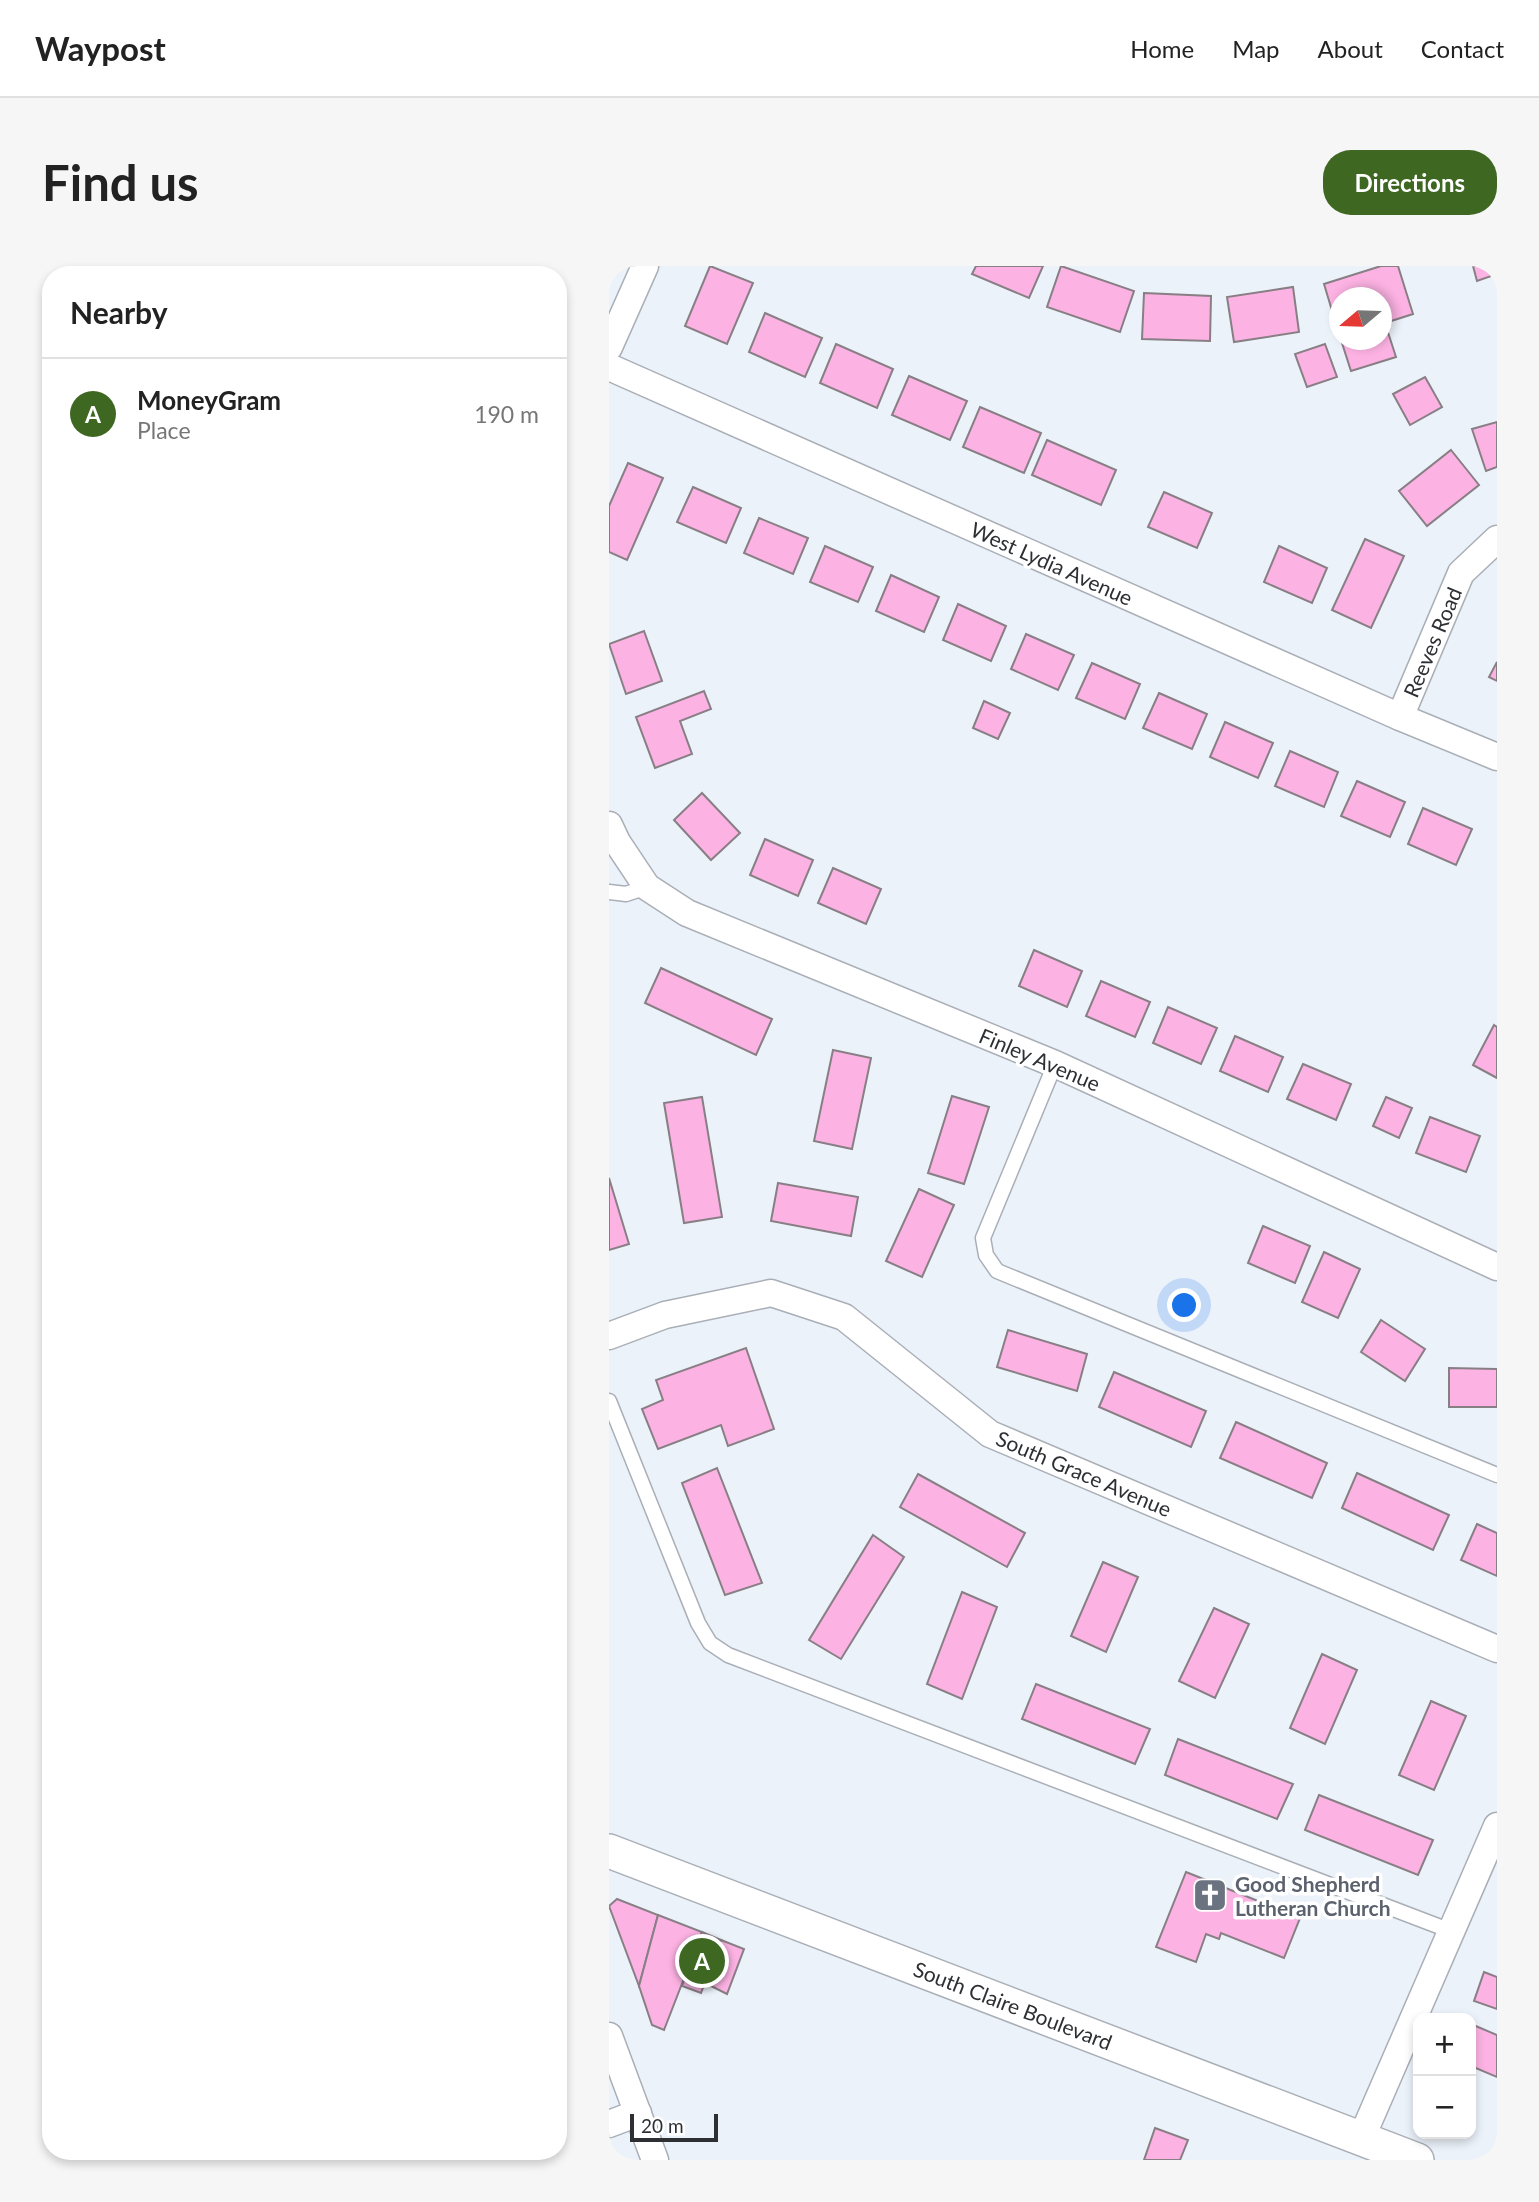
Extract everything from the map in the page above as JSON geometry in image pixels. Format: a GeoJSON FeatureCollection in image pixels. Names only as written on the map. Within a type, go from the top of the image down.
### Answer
{"type":"FeatureCollection","features":[{"type":"Feature","properties":{"kind":"street"},"geometry":{"type":"LineString","coordinates":[[609,346],[645,266]]}},
{"type":"Feature","properties":{"kind":"street","name":"West Lydia Avenue"},"geometry":{"type":"LineString","coordinates":[[609,367],[1400,717],[1497,757]]}},
{"type":"Feature","properties":{"kind":"street","name":"Reeves Road"},"geometry":{"type":"LineString","coordinates":[[1400,717],[1461,573],[1497,539]]}},
{"type":"Feature","properties":{"kind":"street","name":"Finley Avenue"},"geometry":{"type":"LineString","coordinates":[[609,825],[647,887],[687,913],[1055,1064],[1497,1267]]}},
{"type":"Feature","properties":{"kind":"street","name":"South Grace Avenue"},"geometry":{"type":"LineString","coordinates":[[609,1336],[664,1315],[771,1293],[844,1317],[990,1434],[1497,1649]]}},
{"type":"Feature","properties":{"kind":"street"},"geometry":{"type":"LineString","coordinates":[[1361,2139],[1497,1826]]}},
{"type":"Feature","properties":{"kind":"street","name":"South Claire Boulevard"},"geometry":{"type":"LineString","coordinates":[[609,1851],[1417,2160]]}},
{"type":"Feature","properties":{"kind":"street"},"geometry":{"type":"LineString","coordinates":[[609,2036],[655,2160]]}},
{"type":"Feature","properties":{"kind":"street"},"geometry":{"type":"LineString","coordinates":[[609,2124],[638,2113]]}},
{"type":"Feature","properties":{"kind":"lane"},"geometry":{"type":"LineString","coordinates":[[609,892],[626,894],[647,887]]}},
{"type":"Feature","properties":{"kind":"lane"},"geometry":{"type":"LineString","coordinates":[[1055,1064],[983,1238],[986,1255],[997,1271],[1497,1475]]}},
{"type":"Feature","properties":{"kind":"lane"},"geometry":{"type":"LineString","coordinates":[[609,1401],[698,1623],[710,1643],[729,1655],[1451,1931]]}},
{"type":"Feature","properties":{"kind":"building"},"geometry":{"type":"Polygon","coordinates":[[[710,266],[753,283],[727,344],[685,326],[710,266]]]}},
{"type":"Feature","properties":{"kind":"building"},"geometry":{"type":"Polygon","coordinates":[[[976,266],[1043,266],[1029,298],[972,274],[976,266]]]}},
{"type":"Feature","properties":{"kind":"building"},"geometry":{"type":"Polygon","coordinates":[[[1061,266],[1134,291],[1120,332],[1047,307],[1061,266]]]}},
{"type":"Feature","properties":{"kind":"building"},"geometry":{"type":"Polygon","coordinates":[[[1381,266],[1398,266],[1413,314],[1392,321],[1392,287],[1329,287],[1329,301],[1324,284],[1381,266]]]}},
{"type":"Feature","properties":{"kind":"building"},"geometry":{"type":"Polygon","coordinates":[[[1473,266],[1497,266],[1497,274],[1477,281],[1473,266]]]}},
{"type":"Feature","properties":{"kind":"building"},"geometry":{"type":"Polygon","coordinates":[[[1293,287],[1299,332],[1234,342],[1227,297],[1293,287]]]}},
{"type":"Feature","properties":{"kind":"building"},"geometry":{"type":"Polygon","coordinates":[[[1144,293],[1211,296],[1210,341],[1142,339],[1144,293]]]}},
{"type":"Feature","properties":{"kind":"building"},"geometry":{"type":"Polygon","coordinates":[[[765,313],[822,338],[805,377],[749,352],[765,313]]]}},
{"type":"Feature","properties":{"kind":"building"},"geometry":{"type":"Polygon","coordinates":[[[836,344],[893,369],[877,408],[820,383],[836,344]]]}},
{"type":"Feature","properties":{"kind":"building"},"geometry":{"type":"Polygon","coordinates":[[[1325,344],[1337,377],[1307,387],[1295,354],[1325,344]]]}},
{"type":"Feature","properties":{"kind":"building"},"geometry":{"type":"Polygon","coordinates":[[[1392,345],[1396,357],[1351,371],[1344,350],[1392,350],[1392,345]]]}},
{"type":"Feature","properties":{"kind":"building"},"geometry":{"type":"Polygon","coordinates":[[[909,376],[967,401],[950,440],[892,415],[909,376]]]}},
{"type":"Feature","properties":{"kind":"building"},"geometry":{"type":"Polygon","coordinates":[[[1425,377],[1442,407],[1410,425],[1393,394],[1425,377]]]}},
{"type":"Feature","properties":{"kind":"building"},"geometry":{"type":"Polygon","coordinates":[[[980,407],[1041,433],[1024,473],[963,447],[980,407]]]}},
{"type":"Feature","properties":{"kind":"building"},"geometry":{"type":"Polygon","coordinates":[[[1497,422],[1497,467],[1486,471],[1472,429],[1497,422]]]}},
{"type":"Feature","properties":{"kind":"building"},"geometry":{"type":"Polygon","coordinates":[[[1047,440],[1116,470],[1101,505],[1032,475],[1047,440]]]}},
{"type":"Feature","properties":{"kind":"building"},"geometry":{"type":"Polygon","coordinates":[[[1451,450],[1479,485],[1427,526],[1399,491],[1451,450]]]}},
{"type":"Feature","properties":{"kind":"building"},"geometry":{"type":"Polygon","coordinates":[[[628,463],[663,478],[627,560],[609,552],[609,506],[628,463]]]}},
{"type":"Feature","properties":{"kind":"building"},"geometry":{"type":"Polygon","coordinates":[[[693,487],[741,508],[726,543],[677,522],[693,487]]]}},
{"type":"Feature","properties":{"kind":"building"},"geometry":{"type":"Polygon","coordinates":[[[1164,492],[1212,513],[1197,548],[1148,527],[1164,492]]]}},
{"type":"Feature","properties":{"kind":"building"},"geometry":{"type":"Polygon","coordinates":[[[759,518],[808,538],[793,574],[744,553],[759,518]]]}},
{"type":"Feature","properties":{"kind":"building"},"geometry":{"type":"Polygon","coordinates":[[[1365,539],[1404,556],[1371,628],[1332,610],[1365,539]]]}},
{"type":"Feature","properties":{"kind":"building"},"geometry":{"type":"Polygon","coordinates":[[[825,546],[873,567],[858,602],[810,582],[825,546]]]}},
{"type":"Feature","properties":{"kind":"building"},"geometry":{"type":"Polygon","coordinates":[[[1279,546],[1327,568],[1312,603],[1264,582],[1279,546]]]}},
{"type":"Feature","properties":{"kind":"building"},"geometry":{"type":"Polygon","coordinates":[[[891,575],[939,597],[924,632],[876,611],[891,575]]]}},
{"type":"Feature","properties":{"kind":"building"},"geometry":{"type":"Polygon","coordinates":[[[958,604],[1006,626],[991,661],[943,640],[958,604]]]}},
{"type":"Feature","properties":{"kind":"building"},"geometry":{"type":"Polygon","coordinates":[[[644,631],[662,681],[626,694],[609,644],[644,631]]]}},
{"type":"Feature","properties":{"kind":"building"},"geometry":{"type":"Polygon","coordinates":[[[1026,634],[1074,655],[1058,690],[1011,669],[1026,634]]]}},
{"type":"Feature","properties":{"kind":"building"},"geometry":{"type":"Polygon","coordinates":[[[1497,662],[1497,681],[1489,677],[1497,662]]]}},
{"type":"Feature","properties":{"kind":"building"},"geometry":{"type":"Polygon","coordinates":[[[1092,663],[1140,684],[1125,719],[1076,698],[1092,663]]]}},
{"type":"Feature","properties":{"kind":"building"},"geometry":{"type":"Polygon","coordinates":[[[704,691],[711,709],[680,721],[692,754],[655,768],[636,717],[704,691]]]}},
{"type":"Feature","properties":{"kind":"building"},"geometry":{"type":"Polygon","coordinates":[[[1159,693],[1207,714],[1192,749],[1143,728],[1159,693]]]}},
{"type":"Feature","properties":{"kind":"building"},"geometry":{"type":"Polygon","coordinates":[[[984,701],[1010,713],[998,739],[973,728],[984,701]]]}},
{"type":"Feature","properties":{"kind":"building"},"geometry":{"type":"Polygon","coordinates":[[[1225,722],[1273,743],[1258,778],[1210,757],[1225,722]]]}},
{"type":"Feature","properties":{"kind":"building"},"geometry":{"type":"Polygon","coordinates":[[[1290,751],[1338,772],[1324,807],[1275,786],[1290,751]]]}},
{"type":"Feature","properties":{"kind":"building"},"geometry":{"type":"Polygon","coordinates":[[[1357,781],[1405,802],[1390,837],[1341,816],[1357,781]]]}},
{"type":"Feature","properties":{"kind":"building"},"geometry":{"type":"Polygon","coordinates":[[[702,793],[740,833],[711,860],[674,820],[702,793]]]}},
{"type":"Feature","properties":{"kind":"building"},"geometry":{"type":"Polygon","coordinates":[[[1423,808],[1472,829],[1456,865],[1408,844],[1423,808]]]}},
{"type":"Feature","properties":{"kind":"building"},"geometry":{"type":"Polygon","coordinates":[[[765,839],[813,860],[798,896],[750,875],[765,839]]]}},
{"type":"Feature","properties":{"kind":"building"},"geometry":{"type":"Polygon","coordinates":[[[833,868],[881,889],[866,924],[818,903],[833,868]]]}},
{"type":"Feature","properties":{"kind":"building"},"geometry":{"type":"Polygon","coordinates":[[[1034,950],[1082,971],[1067,1007],[1019,986],[1034,950]]]}},
{"type":"Feature","properties":{"kind":"building"},"geometry":{"type":"Polygon","coordinates":[[[661,968],[772,1019],[756,1055],[645,1003],[661,968]]]}},
{"type":"Feature","properties":{"kind":"building"},"geometry":{"type":"Polygon","coordinates":[[[1101,981],[1150,1002],[1135,1037],[1086,1016],[1101,981]]]}},
{"type":"Feature","properties":{"kind":"building"},"geometry":{"type":"Polygon","coordinates":[[[1168,1007],[1217,1028],[1201,1064],[1153,1043],[1168,1007]]]}},
{"type":"Feature","properties":{"kind":"building"},"geometry":{"type":"Polygon","coordinates":[[[1494,1025],[1497,1027],[1497,1078],[1473,1065],[1494,1025]]]}},
{"type":"Feature","properties":{"kind":"building"},"geometry":{"type":"Polygon","coordinates":[[[1235,1036],[1283,1057],[1268,1092],[1220,1071],[1235,1036]]]}},
{"type":"Feature","properties":{"kind":"building"},"geometry":{"type":"Polygon","coordinates":[[[833,1050],[871,1058],[852,1149],[814,1141],[833,1050]]]}},
{"type":"Feature","properties":{"kind":"building"},"geometry":{"type":"Polygon","coordinates":[[[1303,1064],[1351,1084],[1336,1120],[1287,1099],[1303,1064]]]}},
{"type":"Feature","properties":{"kind":"building"},"geometry":{"type":"Polygon","coordinates":[[[952,1096],[989,1107],[964,1184],[928,1173],[952,1096]]]}},
{"type":"Feature","properties":{"kind":"building"},"geometry":{"type":"Polygon","coordinates":[[[702,1097],[722,1217],[684,1223],[664,1103],[702,1097]]]}},
{"type":"Feature","properties":{"kind":"building"},"geometry":{"type":"Polygon","coordinates":[[[1386,1097],[1412,1108],[1399,1138],[1373,1126],[1386,1097]]]}},
{"type":"Feature","properties":{"kind":"building"},"geometry":{"type":"Polygon","coordinates":[[[1430,1117],[1480,1136],[1466,1172],[1416,1153],[1430,1117]]]}},
{"type":"Feature","properties":{"kind":"building"},"geometry":{"type":"Polygon","coordinates":[[[609,1178],[629,1244],[609,1250],[609,1178]]]}},
{"type":"Feature","properties":{"kind":"building"},"geometry":{"type":"Polygon","coordinates":[[[778,1183],[858,1197],[851,1236],[771,1221],[778,1183]]]}},
{"type":"Feature","properties":{"kind":"building"},"geometry":{"type":"Polygon","coordinates":[[[919,1189],[954,1205],[922,1277],[886,1261],[919,1189]]]}},
{"type":"Feature","properties":{"kind":"building"},"geometry":{"type":"Polygon","coordinates":[[[1263,1226],[1310,1246],[1295,1283],[1248,1263],[1263,1226]]]}},
{"type":"Feature","properties":{"kind":"building"},"geometry":{"type":"Polygon","coordinates":[[[1324,1252],[1360,1269],[1338,1318],[1302,1302],[1324,1252]]]}},
{"type":"Feature","properties":{"kind":"building"},"geometry":{"type":"Polygon","coordinates":[[[1381,1320],[1425,1349],[1405,1381],[1361,1352],[1381,1320]]]}},
{"type":"Feature","properties":{"kind":"building"},"geometry":{"type":"Polygon","coordinates":[[[1008,1330],[1087,1354],[1077,1391],[997,1367],[1008,1330]]]}},
{"type":"Feature","properties":{"kind":"building"},"geometry":{"type":"Polygon","coordinates":[[[746,1348],[774,1429],[728,1446],[721,1425],[658,1449],[642,1409],[663,1400],[656,1380],[746,1348]]]}},
{"type":"Feature","properties":{"kind":"building"},"geometry":{"type":"Polygon","coordinates":[[[1449,1368],[1497,1369],[1497,1407],[1449,1407],[1449,1368]]]}},
{"type":"Feature","properties":{"kind":"building"},"geometry":{"type":"Polygon","coordinates":[[[1114,1372],[1206,1411],[1191,1447],[1099,1407],[1114,1372]]]}},
{"type":"Feature","properties":{"kind":"building"},"geometry":{"type":"Polygon","coordinates":[[[1236,1422],[1327,1463],[1312,1498],[1220,1458],[1236,1422]]]}},
{"type":"Feature","properties":{"kind":"building"},"geometry":{"type":"Polygon","coordinates":[[[717,1468],[762,1583],[725,1595],[682,1483],[717,1468]]]}},
{"type":"Feature","properties":{"kind":"building"},"geometry":{"type":"Polygon","coordinates":[[[1357,1473],[1449,1515],[1433,1550],[1342,1508],[1357,1473]]]}},
{"type":"Feature","properties":{"kind":"building"},"geometry":{"type":"Polygon","coordinates":[[[918,1474],[1025,1533],[1007,1567],[900,1507],[918,1474]]]}},
{"type":"Feature","properties":{"kind":"building"},"geometry":{"type":"Polygon","coordinates":[[[1477,1524],[1497,1533],[1497,1576],[1461,1560],[1477,1524]]]}},
{"type":"Feature","properties":{"kind":"building"},"geometry":{"type":"Polygon","coordinates":[[[873,1535],[904,1557],[841,1659],[809,1640],[873,1535]]]}},
{"type":"Feature","properties":{"kind":"building"},"geometry":{"type":"Polygon","coordinates":[[[1103,1562],[1138,1577],[1106,1652],[1071,1636],[1103,1562]]]}},
{"type":"Feature","properties":{"kind":"building"},"geometry":{"type":"Polygon","coordinates":[[[962,1592],[997,1607],[962,1699],[927,1684],[962,1592]]]}},
{"type":"Feature","properties":{"kind":"building"},"geometry":{"type":"Polygon","coordinates":[[[1214,1608],[1249,1624],[1215,1698],[1179,1681],[1214,1608]]]}},
{"type":"Feature","properties":{"kind":"building"},"geometry":{"type":"Polygon","coordinates":[[[1322,1654],[1357,1670],[1325,1744],[1290,1728],[1322,1654]]]}},
{"type":"Feature","properties":{"kind":"building"},"geometry":{"type":"Polygon","coordinates":[[[1036,1684],[1150,1729],[1135,1764],[1022,1719],[1036,1684]]]}},
{"type":"Feature","properties":{"kind":"building"},"geometry":{"type":"Polygon","coordinates":[[[1431,1701],[1466,1716],[1434,1790],[1399,1775],[1431,1701]]]}},
{"type":"Feature","properties":{"kind":"building"},"geometry":{"type":"Polygon","coordinates":[[[1178,1739],[1293,1784],[1277,1819],[1165,1775],[1178,1739]]]}},
{"type":"Feature","properties":{"kind":"building"},"geometry":{"type":"Polygon","coordinates":[[[1319,1795],[1433,1840],[1418,1875],[1305,1830],[1319,1795]]]}},
{"type":"Feature","properties":{"kind":"building","name":"Good Shepherd Lutheran Church"},"geometry":{"type":"Polygon","coordinates":[[[1186,1872],[1300,1918],[1284,1958],[1221,1933],[1219,1939],[1206,1934],[1196,1962],[1156,1947],[1186,1872]]]}},
{"type":"Feature","properties":{"kind":"building"},"geometry":{"type":"Polygon","coordinates":[[[617,1899],[658,1915],[639,1986],[609,1906],[617,1899]]]}},
{"type":"Feature","properties":{"kind":"building"},"geometry":{"type":"Polygon","coordinates":[[[658,1915],[702,1932],[664,2030],[652,2025],[639,1986],[658,1915]]]}},
{"type":"Feature","properties":{"kind":"building"},"geometry":{"type":"Polygon","coordinates":[[[702,1932],[721,1940],[701,1993],[682,1986],[702,1932]]]}},
{"type":"Feature","properties":{"kind":"building"},"geometry":{"type":"Polygon","coordinates":[[[721,1940],[744,1949],[727,1994],[705,1983],[721,1940]]]}},
{"type":"Feature","properties":{"kind":"building"},"geometry":{"type":"Polygon","coordinates":[[[1484,1972],[1497,1977],[1497,2009],[1474,2001],[1484,1972]]]}},
{"type":"Feature","properties":{"kind":"building"},"geometry":{"type":"Polygon","coordinates":[[[1476,2026],[1497,2035],[1497,2077],[1476,2068],[1476,2026]]]}},
{"type":"Feature","properties":{"kind":"building"},"geometry":{"type":"Polygon","coordinates":[[[1155,2128],[1188,2140],[1180,2160],[1144,2160],[1155,2128]]]}},
{"type":"Feature","properties":{"kind":"place","name":"Good Shepherd Lutheran Church"},"geometry":{"type":"Point","coordinates":[1210,1895]}},
{"type":"Feature","properties":{"kind":"place","name":"MoneyGram"},"geometry":{"type":"Point","coordinates":[702,1961]}}]}
